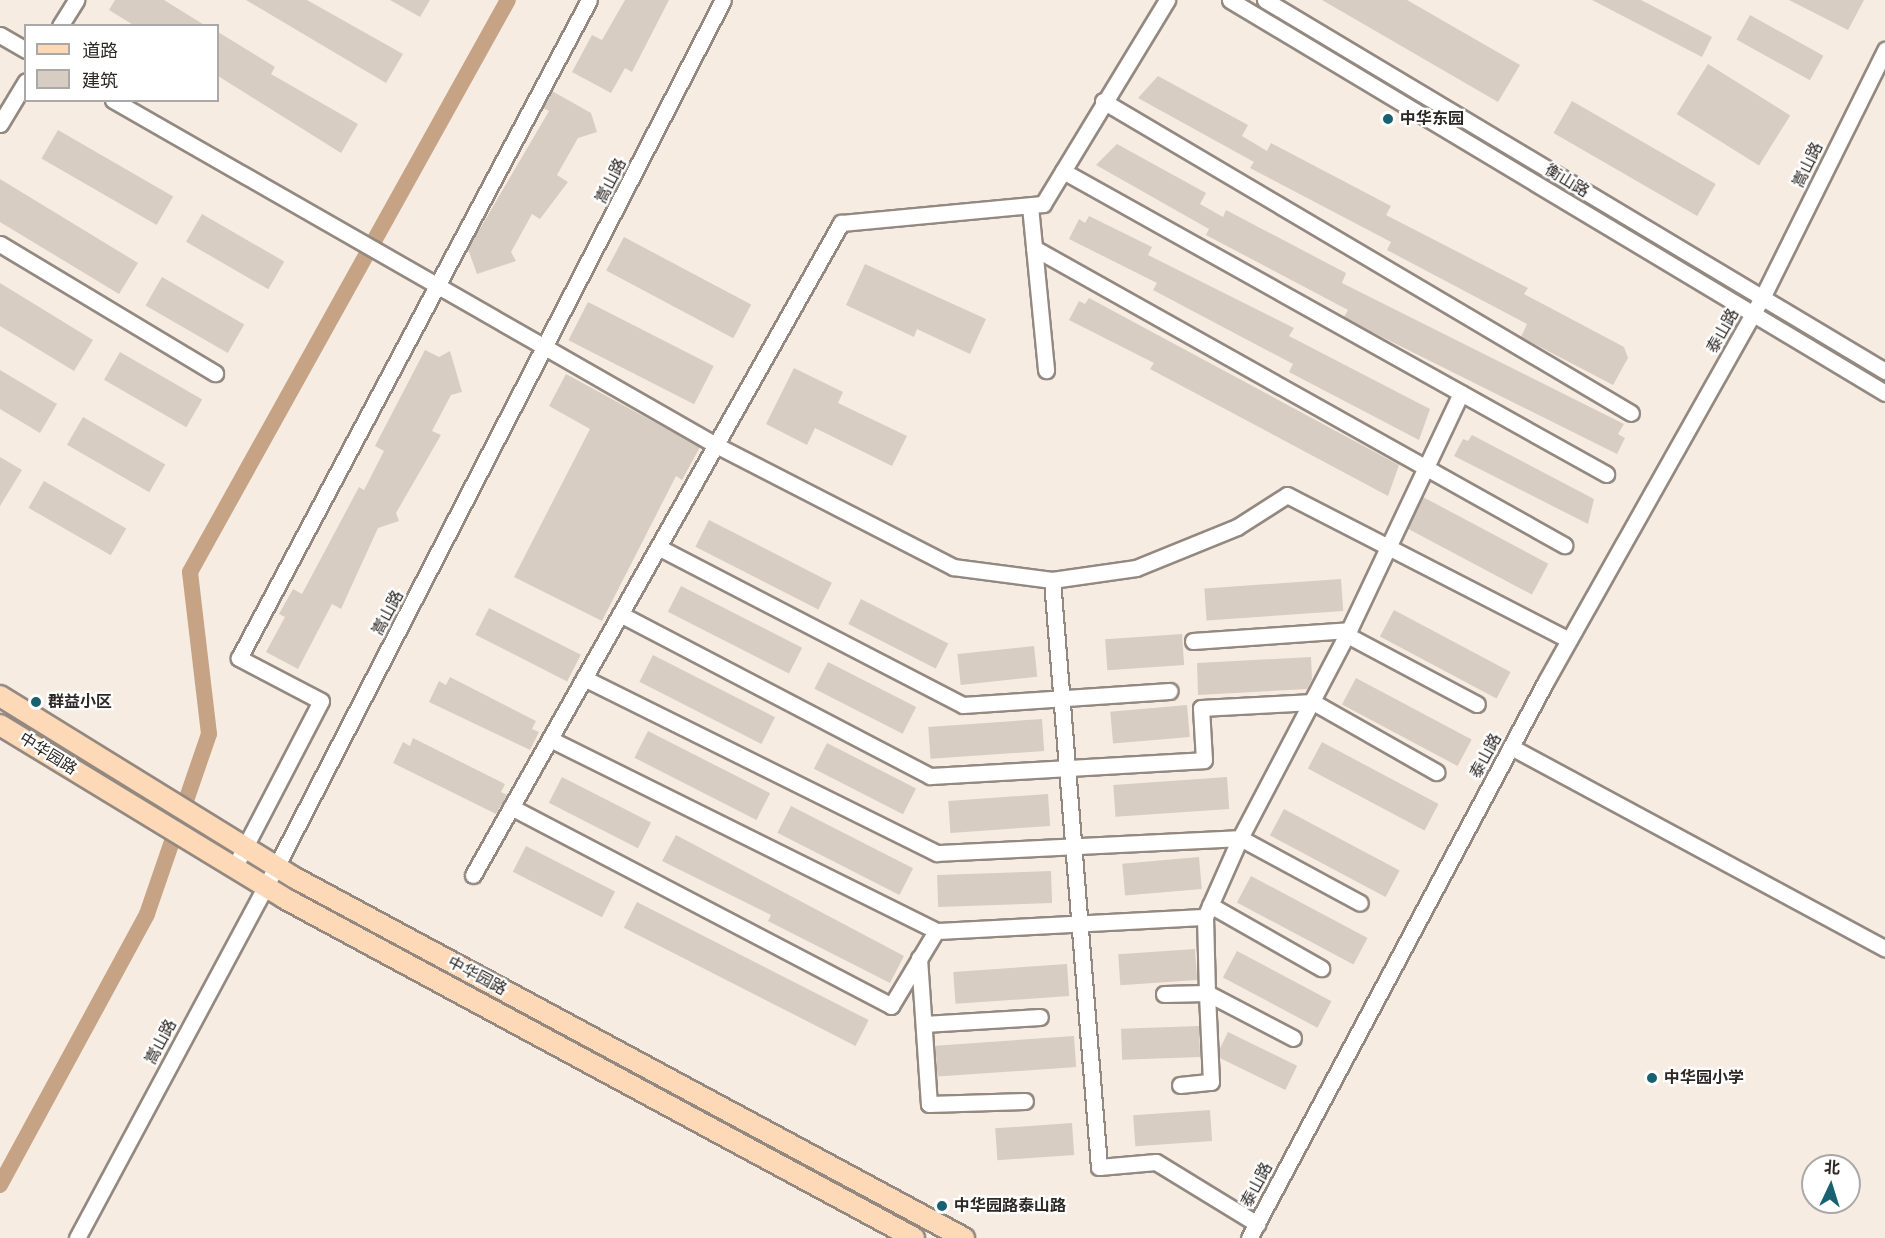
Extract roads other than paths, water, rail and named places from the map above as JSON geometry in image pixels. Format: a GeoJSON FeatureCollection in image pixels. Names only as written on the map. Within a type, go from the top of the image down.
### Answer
{"type":"FeatureCollection","features":[{"type":"Feature","properties":{"kind":"main road","name":"中华园路"},"geometry":{"type":"LineString","coordinates":[[0,696],[276,867],[964,1238]]}},
{"type":"Feature","properties":{"kind":"main road","name":"中华园路"},"geometry":{"type":"LineString","coordinates":[[0,724],[265,887],[914,1238]]}},
{"type":"Feature","properties":{"kind":"street"},"geometry":{"type":"LineString","coordinates":[[61,24],[76,0]]}},
{"type":"Feature","properties":{"kind":"street"},"geometry":{"type":"LineString","coordinates":[[234,868],[321,701],[239,658],[590,0]]}},
{"type":"Feature","properties":{"kind":"street","name":"嵩山路"},"geometry":{"type":"LineString","coordinates":[[77,1238],[276,867],[546,348],[723,0]]}},
{"type":"Feature","properties":{"kind":"street"},"geometry":{"type":"LineString","coordinates":[[473,874],[841,223],[1044,204],[1103,102],[1167,0]]}},
{"type":"Feature","properties":{"kind":"street","name":"衡山路"},"geometry":{"type":"LineString","coordinates":[[1230,0],[1885,393]]}},
{"type":"Feature","properties":{"kind":"street","name":"衡山路"},"geometry":{"type":"LineString","coordinates":[[1265,0],[1885,371]]}},
{"type":"Feature","properties":{"kind":"street"},"geometry":{"type":"LineString","coordinates":[[0,35],[24,49]]}},
{"type":"Feature","properties":{"kind":"street","name":"嵩山路"},"geometry":{"type":"LineString","coordinates":[[1763,296],[1885,50]]}},
{"type":"Feature","properties":{"kind":"street"},"geometry":{"type":"LineString","coordinates":[[0,124],[24,84]]}},
{"type":"Feature","properties":{"kind":"street"},"geometry":{"type":"LineString","coordinates":[[116,102],[716,445],[953,567],[1052,580],[1136,568],[1237,527],[1287,495],[1569,640]]}},
{"type":"Feature","properties":{"kind":"street"},"geometry":{"type":"LineString","coordinates":[[1103,102],[1631,413]]}},
{"type":"Feature","properties":{"kind":"street"},"geometry":{"type":"LineString","coordinates":[[1063,171],[1606,474]]}},
{"type":"Feature","properties":{"kind":"street"},"geometry":{"type":"LineString","coordinates":[[1029,206],[1046,370]]}},
{"type":"Feature","properties":{"kind":"street"},"geometry":{"type":"LineString","coordinates":[[0,244],[215,373]]}},
{"type":"Feature","properties":{"kind":"street"},"geometry":{"type":"LineString","coordinates":[[1034,248],[1564,545]]}},
{"type":"Feature","properties":{"kind":"street","name":"泰山路"},"geometry":{"type":"LineString","coordinates":[[1253,1231],[1569,640],[1763,296]]}},
{"type":"Feature","properties":{"kind":"street"},"geometry":{"type":"LineString","coordinates":[[1180,1085],[1211,1082],[1207,993],[1208,911],[1240,838],[1348,633],[1423,466],[1461,393]]}},
{"type":"Feature","properties":{"kind":"street"},"geometry":{"type":"LineString","coordinates":[[658,547],[963,705],[1170,691]]}},
{"type":"Feature","properties":{"kind":"street"},"geometry":{"type":"LineString","coordinates":[[1052,580],[1076,846],[1079,923],[1099,1167],[1156,1162],[1253,1231]]}},
{"type":"Feature","properties":{"kind":"street"},"geometry":{"type":"LineString","coordinates":[[620,614],[930,776],[1204,760],[1201,708],[1313,702],[1436,772]]}},
{"type":"Feature","properties":{"kind":"street"},"geometry":{"type":"LineString","coordinates":[[1193,641],[1348,633],[1477,704]]}},
{"type":"Feature","properties":{"kind":"street"},"geometry":{"type":"LineString","coordinates":[[584,678],[937,853],[1240,838],[1360,903]]}},
{"type":"Feature","properties":{"kind":"street"},"geometry":{"type":"LineString","coordinates":[[550,740],[936,931],[1079,923],[1208,911],[1322,968]]}},
{"type":"Feature","properties":{"kind":"street"},"geometry":{"type":"LineString","coordinates":[[1511,747],[1885,948]]}},
{"type":"Feature","properties":{"kind":"street"},"geometry":{"type":"LineString","coordinates":[[511,807],[891,1006],[936,931]]}},
{"type":"Feature","properties":{"kind":"street"},"geometry":{"type":"LineString","coordinates":[[919,958],[929,1104],[1025,1101]]}},
{"type":"Feature","properties":{"kind":"street"},"geometry":{"type":"LineString","coordinates":[[1164,994],[1207,993],[1293,1038]]}},
{"type":"Feature","properties":{"kind":"street"},"geometry":{"type":"LineString","coordinates":[[924,1024],[1040,1017]]}},
{"type":"Feature","properties":{"kind":"waterway"},"geometry":{"type":"LineString","coordinates":[[0,1185],[147,914],[209,734],[190,572],[508,0]]}},
{"type":"Feature","properties":{"kind":"place","name":"中华东园"},"geometry":{"type":"Point","coordinates":[1388,119]}},
{"type":"Feature","properties":{"kind":"place","name":"群益小区"},"geometry":{"type":"Point","coordinates":[36,702]}},
{"type":"Feature","properties":{"kind":"place","name":"中华园小学"},"geometry":{"type":"Point","coordinates":[1652,1078]}},
{"type":"Feature","properties":{"kind":"place","name":"中华园路泰山路"},"geometry":{"type":"Point","coordinates":[942,1206]}}]}
